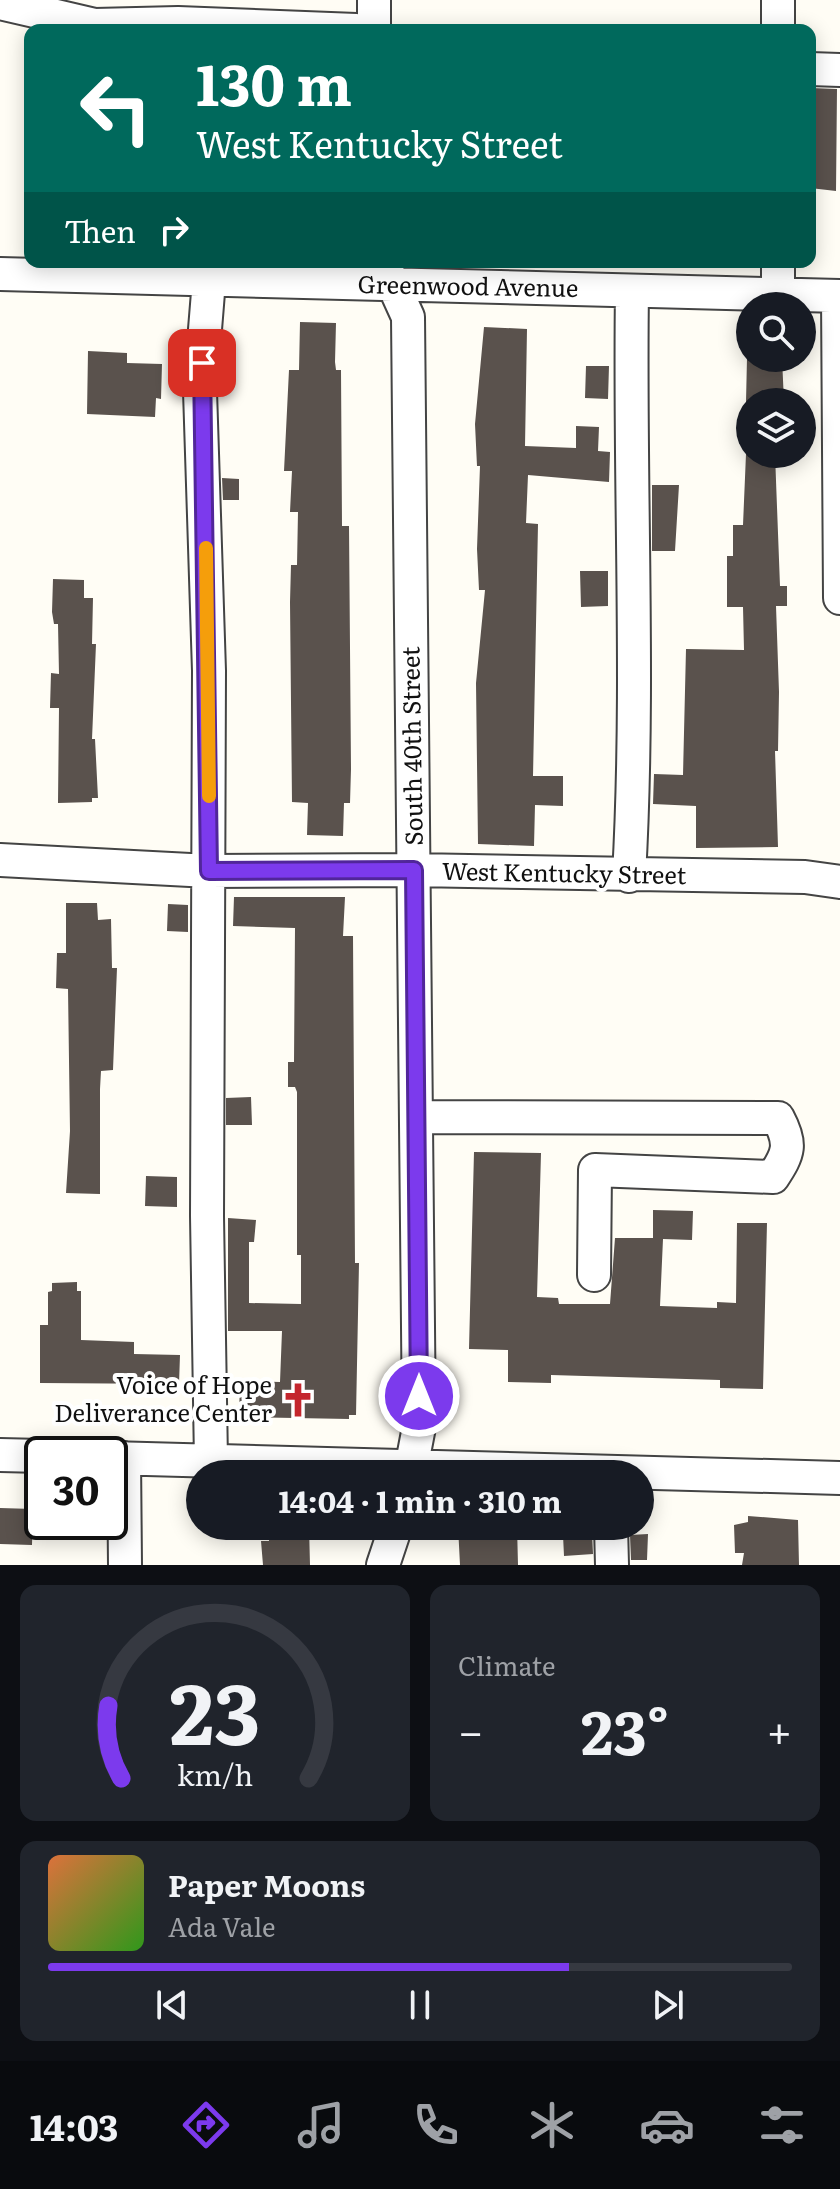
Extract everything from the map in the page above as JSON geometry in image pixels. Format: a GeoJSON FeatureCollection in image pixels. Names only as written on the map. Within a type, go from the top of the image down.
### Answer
{"type":"FeatureCollection","features":[{"type":"Feature","properties":{"kind":"street"},"geometry":{"type":"LineString","coordinates":[[374,0],[374,24]]}},
{"type":"Feature","properties":{"kind":"street"},"geometry":{"type":"LineString","coordinates":[[778,0],[778,24]]}},
{"type":"Feature","properties":{"kind":"street"},"geometry":{"type":"LineString","coordinates":[[0,3],[91,24]]}},
{"type":"Feature","properties":{"kind":"street"},"geometry":{"type":"LineString","coordinates":[[136,24],[203,24]]}},
{"type":"Feature","properties":{"kind":"street"},"geometry":{"type":"LineString","coordinates":[[816,69],[840,70]]}},
{"type":"Feature","properties":{"kind":"street"},"geometry":{"type":"LineString","coordinates":[[778,268],[778,292]]}},
{"type":"Feature","properties":{"kind":"street","name":"Greenwood Avenue"},"geometry":{"type":"LineString","coordinates":[[0,274],[209,280],[388,273],[632,291],[736,293]]}},
{"type":"Feature","properties":{"kind":"street","name":"South 40th Street"},"geometry":{"type":"LineString","coordinates":[[388,273],[408,317],[419,1427],[413,1460]]}},
{"type":"Feature","properties":{"kind":"street"},"geometry":{"type":"LineString","coordinates":[[209,280],[200,391],[209,671],[207,1216],[211,1460]]}},
{"type":"Feature","properties":{"kind":"street"},"geometry":{"type":"LineString","coordinates":[[629,876],[636,759],[630,422],[632,291]]}},
{"type":"Feature","properties":{"kind":"street","name":"Greenwood Avenue"},"geometry":{"type":"LineString","coordinates":[[816,295],[839,296]]}},
{"type":"Feature","properties":{"kind":"street"},"geometry":{"type":"LineString","coordinates":[[839,296],[840,598]]}},
{"type":"Feature","properties":{"kind":"street","name":"West Kentucky Street"},"geometry":{"type":"LineString","coordinates":[[0,860],[209,871],[414,870],[805,877],[840,882]]}},
{"type":"Feature","properties":{"kind":"street"},"geometry":{"type":"LineString","coordinates":[[417,1117],[778,1118],[788,1138],[789,1153],[773,1177],[595,1170],[594,1275]]}},
{"type":"Feature","properties":{"kind":"street"},"geometry":{"type":"LineString","coordinates":[[0,1455],[24,1456]]}},
{"type":"Feature","properties":{"kind":"street"},"geometry":{"type":"LineString","coordinates":[[128,1458],[186,1460]]}},
{"type":"Feature","properties":{"kind":"street"},"geometry":{"type":"LineString","coordinates":[[654,1474],[840,1478]]}},
{"type":"Feature","properties":{"kind":"street"},"geometry":{"type":"LineString","coordinates":[[123,1540],[125,1565]]}},
{"type":"Feature","properties":{"kind":"street"},"geometry":{"type":"LineString","coordinates":[[383,1565],[391,1540]]}},
{"type":"Feature","properties":{"kind":"street"},"geometry":{"type":"LineString","coordinates":[[611,1540],[612,1565]]}},
{"type":"Feature","properties":{"kind":"building"},"geometry":{"type":"Polygon","coordinates":[[[816,88],[837,89],[836,191],[816,189],[816,88]]]}},
{"type":"Feature","properties":{"kind":"building"},"geometry":{"type":"Polygon","coordinates":[[[300,322],[336,323],[335,362],[336,370],[341,370],[342,526],[349,526],[351,769],[350,803],[344,803],[343,836],[307,835],[308,803],[292,802],[290,602],[291,565],[297,565],[298,512],[290,512],[292,471],[284,471],[289,370],[299,370],[300,322]]]}},
{"type":"Feature","properties":{"kind":"building"},"geometry":{"type":"Polygon","coordinates":[[[484,327],[527,329],[525,446],[576,448],[576,426],[599,427],[598,451],[610,452],[609,482],[528,475],[526,523],[538,524],[533,776],[563,776],[563,806],[535,805],[534,846],[478,844],[476,683],[485,590],[479,590],[480,466],[477,466],[475,424],[484,327]]]}},
{"type":"Feature","properties":{"kind":"building"},"geometry":{"type":"Polygon","coordinates":[[[88,351],[127,353],[127,363],[162,364],[161,399],[156,398],[155,417],[87,414],[88,351]]]}},
{"type":"Feature","properties":{"kind":"building"},"geometry":{"type":"Polygon","coordinates":[[[586,366],[609,366],[608,399],[585,398],[586,366]]]}},
{"type":"Feature","properties":{"kind":"building"},"geometry":{"type":"Polygon","coordinates":[[[747,372],[783,372],[783,388],[746,388],[747,372]]]}},
{"type":"Feature","properties":{"kind":"building"},"geometry":{"type":"Polygon","coordinates":[[[745,468],[776,468],[780,586],[787,586],[787,606],[776,606],[778,847],[696,848],[696,806],[653,804],[654,774],[683,775],[686,649],[744,650],[743,607],[727,607],[727,556],[733,556],[733,525],[743,525],[745,468]]]}},
{"type":"Feature","properties":{"kind":"building"},"geometry":{"type":"Polygon","coordinates":[[[222,478],[239,479],[239,500],[223,500],[222,478]]]}},
{"type":"Feature","properties":{"kind":"building"},"geometry":{"type":"Polygon","coordinates":[[[652,485],[679,485],[675,551],[652,551],[652,485]]]}},
{"type":"Feature","properties":{"kind":"building"},"geometry":{"type":"Polygon","coordinates":[[[580,571],[608,571],[608,606],[581,607],[580,571]]]}},
{"type":"Feature","properties":{"kind":"building"},"geometry":{"type":"Polygon","coordinates":[[[53,579],[84,580],[84,598],[93,598],[92,644],[96,644],[92,739],[95,739],[98,798],[92,798],[92,802],[58,803],[59,708],[50,708],[51,673],[59,674],[58,624],[54,624],[52,612],[53,579]]]}},
{"type":"Feature","properties":{"kind":"building"},"geometry":{"type":"Polygon","coordinates":[[[234,897],[345,897],[343,936],[353,936],[355,1263],[359,1263],[356,1415],[349,1415],[349,1419],[239,1417],[240,1381],[280,1382],[282,1331],[228,1331],[228,1218],[256,1220],[254,1242],[249,1242],[249,1303],[301,1304],[301,1255],[297,1255],[297,1092],[295,1087],[288,1087],[288,1062],[294,1062],[295,928],[233,926],[234,897]]]}},
{"type":"Feature","properties":{"kind":"building"},"geometry":{"type":"Polygon","coordinates":[[[66,903],[97,903],[98,920],[111,919],[112,968],[117,968],[113,1070],[101,1071],[100,1194],[66,1193],[70,1131],[68,989],[56,988],[57,953],[66,953],[66,903]]]}},
{"type":"Feature","properties":{"kind":"building"},"geometry":{"type":"Polygon","coordinates":[[[168,904],[188,905],[188,932],[167,931],[168,904]]]}},
{"type":"Feature","properties":{"kind":"building"},"geometry":{"type":"Polygon","coordinates":[[[251,1097],[252,1125],[226,1125],[226,1098],[251,1097]]]}},
{"type":"Feature","properties":{"kind":"building"},"geometry":{"type":"Polygon","coordinates":[[[474,1152],[541,1153],[537,1297],[558,1298],[559,1304],[610,1304],[615,1238],[653,1238],[653,1210],[693,1211],[692,1240],[663,1239],[660,1306],[717,1308],[717,1302],[736,1303],[737,1223],[767,1223],[763,1389],[720,1388],[720,1380],[551,1375],[551,1383],[508,1382],[508,1350],[469,1349],[474,1152]]]}},
{"type":"Feature","properties":{"kind":"building"},"geometry":{"type":"Polygon","coordinates":[[[146,1176],[177,1177],[177,1207],[145,1206],[146,1176]]]}},
{"type":"Feature","properties":{"kind":"building"},"geometry":{"type":"Polygon","coordinates":[[[77,1282],[77,1291],[81,1291],[81,1340],[134,1342],[134,1354],[180,1355],[179,1384],[40,1383],[40,1325],[48,1325],[48,1292],[52,1291],[52,1283],[77,1282]]]}},
{"type":"Feature","properties":{"kind":"building"},"geometry":{"type":"Polygon","coordinates":[[[0,1508],[24,1509],[24,1540],[32,1540],[32,1545],[0,1544],[0,1508]]]}},
{"type":"Feature","properties":{"kind":"building"},"geometry":{"type":"Polygon","coordinates":[[[748,1516],[798,1520],[799,1565],[742,1565],[744,1553],[735,1553],[734,1525],[748,1522],[748,1516]]]}},
{"type":"Feature","properties":{"kind":"building"},"geometry":{"type":"Polygon","coordinates":[[[309,1540],[310,1565],[263,1565],[261,1541],[309,1540]]]}},
{"type":"Feature","properties":{"kind":"building"},"geometry":{"type":"Polygon","coordinates":[[[459,1540],[517,1540],[518,1565],[460,1565],[459,1540]]]}},
{"type":"Feature","properties":{"kind":"building"},"geometry":{"type":"Polygon","coordinates":[[[563,1540],[592,1540],[593,1554],[564,1556],[563,1540]]]}},
{"type":"Feature","properties":{"kind":"building"},"geometry":{"type":"Polygon","coordinates":[[[630,1540],[648,1540],[647,1560],[631,1560],[630,1540]]]}},
{"type":"Feature","properties":{"kind":"slow traffic"},"geometry":{"type":"LineString","coordinates":[[206,548],[209,796]]}},
{"type":"Feature","properties":{"kind":"place","name":"Voice of Hope Deliverance Center"},"geometry":{"type":"Point","coordinates":[298,1400]}},
{"type":"Feature","properties":{"kind":"route"},"geometry":{"type":"LineString","coordinates":[[202,363],[200,391],[209,671],[209,871],[311,873],[414,870],[419,1396]]}}]}
